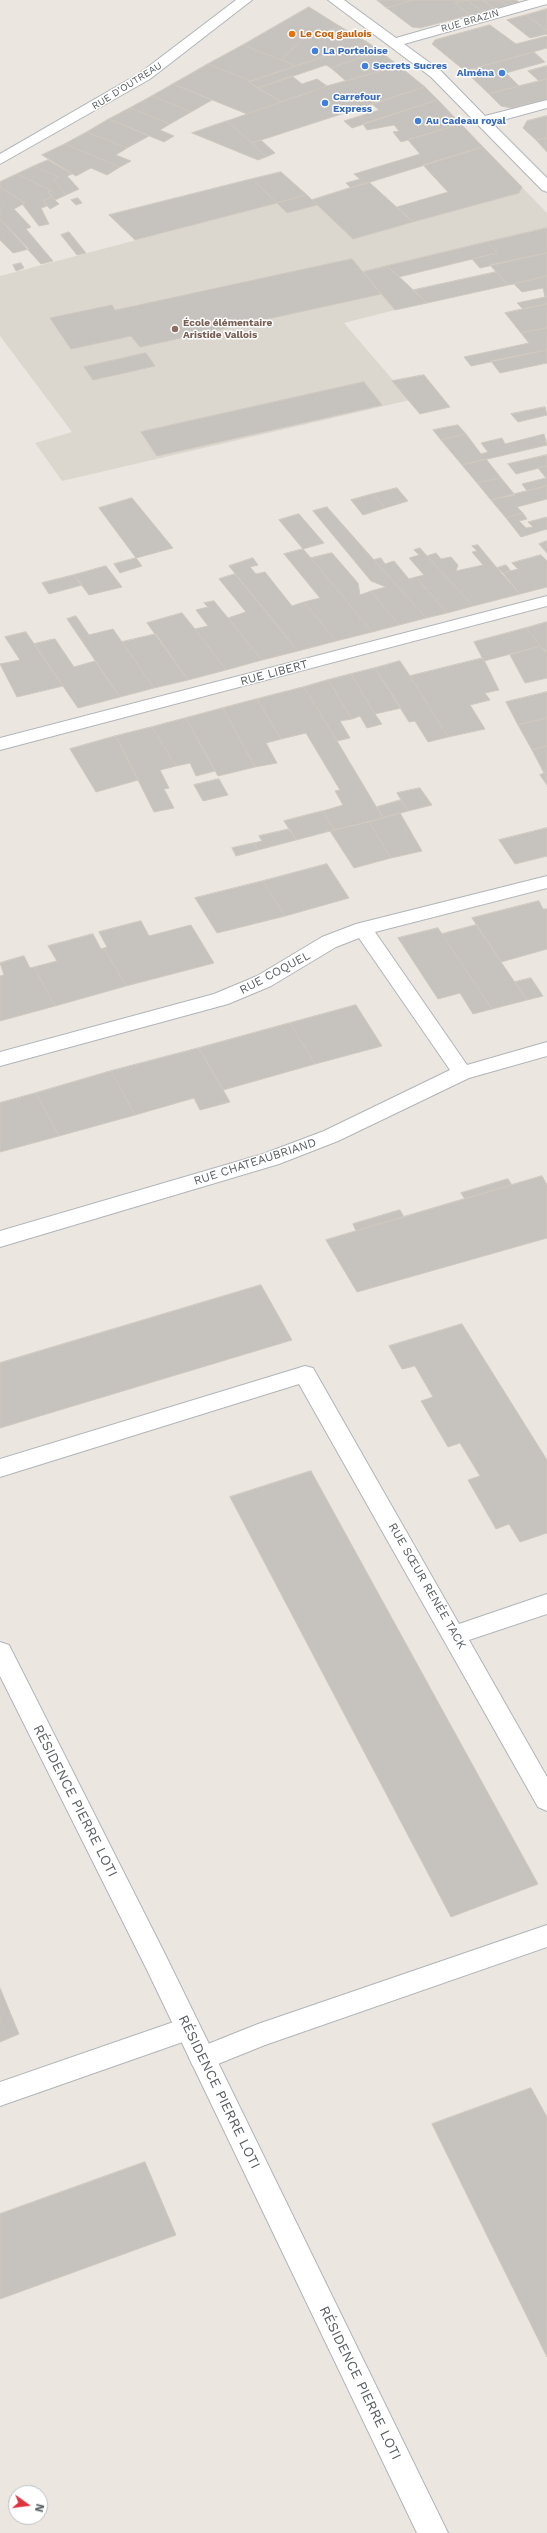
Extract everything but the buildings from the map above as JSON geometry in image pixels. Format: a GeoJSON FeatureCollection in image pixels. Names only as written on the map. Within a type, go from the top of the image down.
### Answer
{"type":"FeatureCollection","features":[{"type":"Feature","properties":{"kind":"street","name":"RUE D'OUTREAU"},"geometry":{"type":"LineString","coordinates":[[0,160],[145,76],[245,0]]}},
{"type":"Feature","properties":{"kind":"street"},"geometry":{"type":"LineString","coordinates":[[335,0],[396,42],[436,74],[547,186]]}},
{"type":"Feature","properties":{"kind":"street","name":"RUE BRAZIN"},"geometry":{"type":"LineString","coordinates":[[396,42],[544,0]]}},
{"type":"Feature","properties":{"kind":"street"},"geometry":{"type":"LineString","coordinates":[[482,121],[547,104]]}},
{"type":"Feature","properties":{"kind":"street","name":"RUE LIBERT"},"geometry":{"type":"LineString","coordinates":[[0,744],[547,601]]}},
{"type":"Feature","properties":{"kind":"street","name":"RUE COQUEL"},"geometry":{"type":"LineString","coordinates":[[0,1059],[221,999],[264,981],[329,942],[363,928],[547,882]]}},
{"type":"Feature","properties":{"kind":"street"},"geometry":{"type":"LineString","coordinates":[[363,928],[462,1073]]}},
{"type":"Feature","properties":{"kind":"street","name":"RUE CHATEAUBRIAND"},"geometry":{"type":"LineString","coordinates":[[0,1238],[303,1148],[462,1073],[547,1049]]}},
{"type":"Feature","properties":{"kind":"street","name":"RUE SŒUR RENÉE TACK"},"geometry":{"type":"LineString","coordinates":[[0,1468],[305,1374],[547,1800]]}},
{"type":"Feature","properties":{"kind":"street"},"geometry":{"type":"LineString","coordinates":[[454,1635],[547,1604]]}},
{"type":"Feature","properties":{"kind":"street","name":"RÉSIDENCE PIERRE LOTI"},"geometry":{"type":"LineString","coordinates":[[0,1652],[203,2058],[433,2533]]}},
{"type":"Feature","properties":{"kind":"street"},"geometry":{"type":"LineString","coordinates":[[203,2058],[258,2036],[547,1936]]}},
{"type":"Feature","properties":{"kind":"street"},"geometry":{"type":"LineString","coordinates":[[0,2094],[188,2029]]}},
{"type":"Feature","properties":{"kind":"shaded area","name":"École élémentaire Aristide Vallois"},"geometry":{"type":"Polygon","coordinates":[[[522,187],[547,213],[547,228],[363,272],[395,310],[344,323],[410,400],[62,481],[35,443],[72,432],[0,336],[0,276],[277,203],[287,213],[317,205],[353,239],[519,193],[522,187]]]}},
{"type":"Feature","properties":{"kind":"place","name":"Le Coq gaulois"},"geometry":{"type":"Point","coordinates":[292,34]}},
{"type":"Feature","properties":{"kind":"place","name":"La Porteloise"},"geometry":{"type":"Point","coordinates":[315,51]}},
{"type":"Feature","properties":{"kind":"place","name":"Secrets Sucres"},"geometry":{"type":"Point","coordinates":[365,66]}},
{"type":"Feature","properties":{"kind":"place","name":"Alména"},"geometry":{"type":"Point","coordinates":[502,73]}},
{"type":"Feature","properties":{"kind":"place","name":"Carrefour Express"},"geometry":{"type":"Point","coordinates":[325,103]}},
{"type":"Feature","properties":{"kind":"place","name":"Au Cadeau royal"},"geometry":{"type":"Point","coordinates":[418,121]}},
{"type":"Feature","properties":{"kind":"place","name":"École élémentaire Aristide Vallois"},"geometry":{"type":"Point","coordinates":[175,329]}}]}
